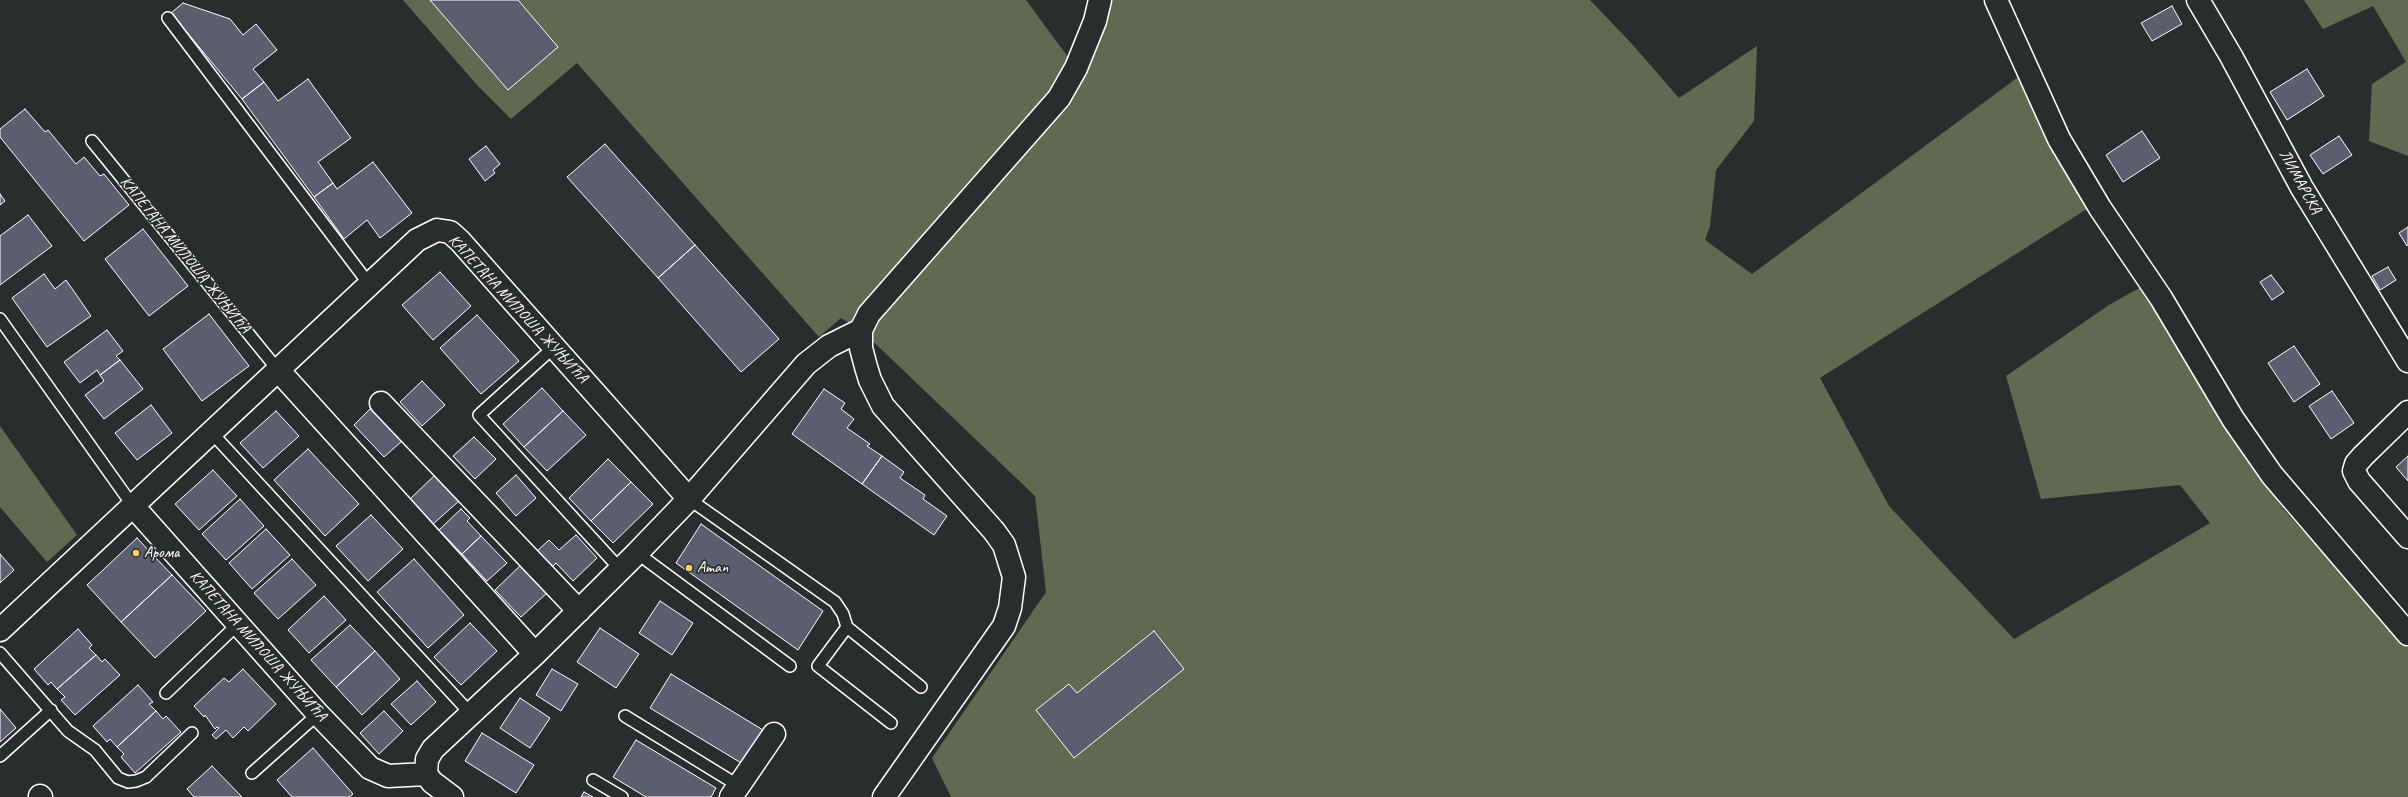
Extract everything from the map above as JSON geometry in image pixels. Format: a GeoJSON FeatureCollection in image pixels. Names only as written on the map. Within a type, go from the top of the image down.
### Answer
{"type":"FeatureCollection","features":[{"type":"Feature","properties":{"kind":"street"},"geometry":{"type":"LineString","coordinates":[[884,797],[1004,626],[1010,608],[1014,577],[1004,545],[985,519],[889,416],[870,380],[861,348],[862,330],[869,314],[1059,98],[1076,68],[1095,21],[1100,0]]}},
{"type":"Feature","properties":{"kind":"street"},"geometry":{"type":"LineString","coordinates":[[1996,0],[2059,139],[2100,208],[2161,298],[2233,419],[2272,475],[2408,634]]}},
{"type":"Feature","properties":{"kind":"street","name":"ЛИМАРСКА"},"geometry":{"type":"LineString","coordinates":[[2198,0],[2231,56],[2302,188],[2408,361]]}},
{"type":"Feature","properties":{"kind":"street","name":"КАПЕТАНА МИЛОША ЖУЊИЋА"},"geometry":{"type":"LineString","coordinates":[[426,774],[399,777],[378,773],[366,764],[318,714],[133,506],[369,284],[428,233],[437,230],[450,232],[689,499]]}},
{"type":"Feature","properties":{"kind":"street"},"geometry":{"type":"LineString","coordinates":[[452,797],[432,782],[426,774],[426,766],[432,749],[535,654],[637,553],[689,499],[806,364],[834,342],[862,330]]}},
{"type":"Feature","properties":{"kind":"street","name":"КАПЕТАНА МИЛОША ЖУЊИЋА"},"geometry":{"type":"LineString","coordinates":[[278,370],[535,654]]}},
{"type":"Feature","properties":{"kind":"street"},"geometry":{"type":"LineString","coordinates":[[380,403],[579,611]]}},
{"type":"Feature","properties":{"kind":"street"},"geometry":{"type":"LineString","coordinates":[[2408,412],[2363,456],[2356,464],[2354,471],[2359,481],[2408,536]]}},
{"type":"Feature","properties":{"kind":"street"},"geometry":{"type":"LineString","coordinates":[[0,630],[133,506]]}},
{"type":"Feature","properties":{"kind":"street"},"geometry":{"type":"LineString","coordinates":[[735,791],[774,734]]}},
{"type":"Feature","properties":{"kind":"lane"},"geometry":{"type":"LineString","coordinates":[[168,18],[369,284]]}},
{"type":"Feature","properties":{"kind":"lane","name":"КАПЕТАНА МИЛОША ЖУЊИЋА"},"geometry":{"type":"LineString","coordinates":[[92,140],[278,370]]}},
{"type":"Feature","properties":{"kind":"lane"},"geometry":{"type":"LineString","coordinates":[[0,319],[133,506]]}},
{"type":"Feature","properties":{"kind":"lane"},"geometry":{"type":"LineString","coordinates":[[554,347],[479,415],[620,570]]}},
{"type":"Feature","properties":{"kind":"lane"},"geometry":{"type":"LineString","coordinates":[[211,432],[471,714]]}},
{"type":"Feature","properties":{"kind":"lane"},"geometry":{"type":"LineString","coordinates":[[689,499],[835,602],[843,614],[847,627],[921,687]]}},
{"type":"Feature","properties":{"kind":"lane"},"geometry":{"type":"LineString","coordinates":[[637,553],[790,666]]}},
{"type":"Feature","properties":{"kind":"lane"},"geometry":{"type":"LineString","coordinates":[[166,693],[238,624]]}},
{"type":"Feature","properties":{"kind":"lane"},"geometry":{"type":"LineString","coordinates":[[847,627],[818,666],[891,723]]}},
{"type":"Feature","properties":{"kind":"lane"},"geometry":{"type":"LineString","coordinates":[[0,653],[68,731],[95,750],[118,778],[128,782],[136,782],[146,777],[192,733]]}},
{"type":"Feature","properties":{"kind":"lane"},"geometry":{"type":"LineString","coordinates":[[0,756],[51,710]]}},
{"type":"Feature","properties":{"kind":"lane"},"geometry":{"type":"LineString","coordinates":[[252,773],[318,714]]}},
{"type":"Feature","properties":{"kind":"lane"},"geometry":{"type":"LineString","coordinates":[[625,716],[735,791]]}},
{"type":"Feature","properties":{"kind":"lane"},"geometry":{"type":"LineString","coordinates":[[593,780],[622,797]]}},
{"type":"Feature","properties":{"kind":"green space"},"geometry":{"type":"Polygon","coordinates":[[[403,0],[1026,0],[1076,68],[1098,0],[1590,0],[1632,44],[1679,98],[1757,46],[1754,121],[1716,170],[1710,226],[1705,240],[1752,274],[2021,75],[2087,209],[1820,378],[1889,506],[2014,639],[2210,523],[2180,485],[2041,499],[2006,376],[2109,305],[2141,287],[2237,446],[2284,510],[2408,647],[2408,797],[951,797],[932,758],[1046,592],[1035,496],[861,330],[841,318],[819,337],[577,63],[511,119],[477,85],[403,0]]]}},
{"type":"Feature","properties":{"kind":"green space"},"geometry":{"type":"Polygon","coordinates":[[[2304,0],[2408,0],[2408,156],[2369,141],[2372,84],[2406,62],[2373,6],[2323,29],[2304,0]]]}},
{"type":"Feature","properties":{"kind":"green space"},"geometry":{"type":"Polygon","coordinates":[[[0,426],[77,535],[47,562],[0,507],[0,426]]]}},
{"type":"Feature","properties":{"kind":"building"},"geometry":{"type":"Polygon","coordinates":[[[430,0],[518,0],[558,47],[508,90],[430,0]]]}},
{"type":"Feature","properties":{"kind":"building"},"geometry":{"type":"Polygon","coordinates":[[[183,3],[230,19],[243,35],[256,24],[277,50],[253,69],[264,82],[242,99],[171,13],[183,3]]]}},
{"type":"Feature","properties":{"kind":"building"},"geometry":{"type":"Polygon","coordinates":[[[2172,6],[2182,24],[2152,41],[2141,23],[2172,6]]]}},
{"type":"Feature","properties":{"kind":"building"},"geometry":{"type":"Polygon","coordinates":[[[2307,69],[2324,96],[2287,120],[2270,92],[2307,69]]]}},
{"type":"Feature","properties":{"kind":"building"},"geometry":{"type":"Polygon","coordinates":[[[308,79],[351,138],[318,162],[333,183],[314,197],[242,99],[264,82],[278,101],[308,79]]]}},
{"type":"Feature","properties":{"kind":"building"},"geometry":{"type":"Polygon","coordinates":[[[25,109],[45,132],[48,130],[76,164],[84,157],[100,176],[104,174],[129,205],[84,241],[0,137],[0,129],[25,109]]]}},
{"type":"Feature","properties":{"kind":"building"},"geometry":{"type":"Polygon","coordinates":[[[2142,131],[2160,158],[2123,182],[2106,155],[2142,131]]]}},
{"type":"Feature","properties":{"kind":"building"},"geometry":{"type":"Polygon","coordinates":[[[2339,136],[2352,155],[2323,174],[2310,155],[2339,136]]]}},
{"type":"Feature","properties":{"kind":"building"},"geometry":{"type":"Polygon","coordinates":[[[605,144],[695,245],[658,278],[567,177],[605,144]]]}},
{"type":"Feature","properties":{"kind":"building"},"geometry":{"type":"Polygon","coordinates":[[[486,146],[500,164],[493,170],[495,173],[485,181],[469,159],[486,146]]]}},
{"type":"Feature","properties":{"kind":"building"},"geometry":{"type":"Polygon","coordinates":[[[373,162],[412,213],[380,238],[367,220],[344,239],[314,197],[333,183],[337,189],[373,162]]]}},
{"type":"Feature","properties":{"kind":"building"},"geometry":{"type":"Polygon","coordinates":[[[0,194],[5,201],[0,205],[0,194]]]}},
{"type":"Feature","properties":{"kind":"building"},"geometry":{"type":"Polygon","coordinates":[[[28,215],[52,246],[0,285],[0,236],[28,215]]]}},
{"type":"Feature","properties":{"kind":"building"},"geometry":{"type":"Polygon","coordinates":[[[2408,227],[2408,245],[2407,246],[2399,233],[2408,227]]]}},
{"type":"Feature","properties":{"kind":"building"},"geometry":{"type":"Polygon","coordinates":[[[143,229],[188,286],[149,316],[105,259],[143,229]]]}},
{"type":"Feature","properties":{"kind":"building"},"geometry":{"type":"Polygon","coordinates":[[[695,245],[779,339],[741,372],[658,278],[695,245]]]}},
{"type":"Feature","properties":{"kind":"building"},"geometry":{"type":"Polygon","coordinates":[[[2388,267],[2396,280],[2380,290],[2372,276],[2388,267]]]}},
{"type":"Feature","properties":{"kind":"building"},"geometry":{"type":"Polygon","coordinates":[[[440,272],[471,306],[433,340],[402,305],[440,272]]]}},
{"type":"Feature","properties":{"kind":"building"},"geometry":{"type":"Polygon","coordinates":[[[44,274],[55,289],[66,280],[91,316],[47,347],[12,298],[44,274]]]}},
{"type":"Feature","properties":{"kind":"building"},"geometry":{"type":"Polygon","coordinates":[[[2271,275],[2284,292],[2272,300],[2260,282],[2271,275]]]}},
{"type":"Feature","properties":{"kind":"building"},"geometry":{"type":"Polygon","coordinates":[[[209,314],[249,366],[202,401],[163,349],[209,314]]]}},
{"type":"Feature","properties":{"kind":"building"},"geometry":{"type":"Polygon","coordinates":[[[477,315],[519,361],[481,394],[440,348],[477,315]]]}},
{"type":"Feature","properties":{"kind":"building"},"geometry":{"type":"Polygon","coordinates":[[[107,330],[123,351],[116,356],[120,360],[100,375],[97,370],[80,383],[64,362],[107,330]]]}},
{"type":"Feature","properties":{"kind":"building"},"geometry":{"type":"Polygon","coordinates":[[[2294,346],[2320,384],[2294,402],[2268,363],[2294,346]]]}},
{"type":"Feature","properties":{"kind":"building"},"geometry":{"type":"Polygon","coordinates":[[[120,360],[143,389],[104,419],[85,395],[104,381],[100,375],[120,360]]]}},
{"type":"Feature","properties":{"kind":"building"},"geometry":{"type":"Polygon","coordinates":[[[422,381],[445,405],[422,426],[400,402],[422,381]]]}},
{"type":"Feature","properties":{"kind":"building"},"geometry":{"type":"Polygon","coordinates":[[[542,388],[563,411],[524,447],[503,424],[542,388]]]}},
{"type":"Feature","properties":{"kind":"building"},"geometry":{"type":"Polygon","coordinates":[[[824,389],[845,403],[841,409],[854,419],[847,428],[870,444],[867,446],[882,456],[862,484],[792,434],[824,389]]]}},
{"type":"Feature","properties":{"kind":"building"},"geometry":{"type":"Polygon","coordinates":[[[2332,391],[2354,423],[2331,439],[2309,406],[2332,391]]]}},
{"type":"Feature","properties":{"kind":"building"},"geometry":{"type":"Polygon","coordinates":[[[151,405],[172,433],[137,460],[115,433],[151,405]]]}},
{"type":"Feature","properties":{"kind":"building"},"geometry":{"type":"Polygon","coordinates":[[[371,408],[402,441],[384,457],[354,425],[371,408]]]}},
{"type":"Feature","properties":{"kind":"building"},"geometry":{"type":"Polygon","coordinates":[[[276,411],[299,436],[263,468],[240,443],[276,411]]]}},
{"type":"Feature","properties":{"kind":"building"},"geometry":{"type":"Polygon","coordinates":[[[563,411],[586,435],[547,471],[524,447],[563,411]]]}},
{"type":"Feature","properties":{"kind":"building"},"geometry":{"type":"Polygon","coordinates":[[[474,437],[496,459],[475,479],[453,456],[474,437]]]}},
{"type":"Feature","properties":{"kind":"building"},"geometry":{"type":"Polygon","coordinates":[[[308,449],[359,504],[325,536],[274,480],[308,449]]]}},
{"type":"Feature","properties":{"kind":"building"},"geometry":{"type":"Polygon","coordinates":[[[882,456],[904,472],[900,478],[925,495],[923,499],[947,516],[934,535],[862,484],[882,456]]]}},
{"type":"Feature","properties":{"kind":"building"},"geometry":{"type":"Polygon","coordinates":[[[2408,456],[2408,481],[2396,467],[2408,456]]]}},
{"type":"Feature","properties":{"kind":"building"},"geometry":{"type":"Polygon","coordinates":[[[608,459],[631,482],[591,521],[569,498],[608,459]]]}},
{"type":"Feature","properties":{"kind":"building"},"geometry":{"type":"Polygon","coordinates":[[[213,470],[237,496],[199,530],[175,504],[213,470]]]}},
{"type":"Feature","properties":{"kind":"building"},"geometry":{"type":"Polygon","coordinates":[[[435,475],[459,501],[433,524],[410,499],[435,475]]]}},
{"type":"Feature","properties":{"kind":"building"},"geometry":{"type":"Polygon","coordinates":[[[516,475],[536,498],[516,516],[496,493],[516,475]]]}},
{"type":"Feature","properties":{"kind":"building"},"geometry":{"type":"Polygon","coordinates":[[[631,482],[653,504],[613,543],[591,521],[631,482]]]}},
{"type":"Feature","properties":{"kind":"building"},"geometry":{"type":"Polygon","coordinates":[[[240,499],[264,526],[226,560],[202,534],[240,499]]]}},
{"type":"Feature","properties":{"kind":"building"},"geometry":{"type":"Polygon","coordinates":[[[461,509],[470,518],[467,521],[481,536],[462,554],[439,530],[461,509]]]}},
{"type":"Feature","properties":{"kind":"building"},"geometry":{"type":"Polygon","coordinates":[[[371,515],[403,549],[368,581],[336,546],[371,515]]]}},
{"type":"Feature","properties":{"kind":"building"},"geometry":{"type":"Polygon","coordinates":[[[701,524],[823,611],[798,650],[676,563],[701,524]]]}},
{"type":"Feature","properties":{"kind":"building"},"geometry":{"type":"Polygon","coordinates":[[[266,529],[290,555],[252,589],[229,563],[266,529]]]}},
{"type":"Feature","properties":{"kind":"building"},"geometry":{"type":"Polygon","coordinates":[[[576,535],[597,558],[573,581],[556,563],[551,568],[536,552],[549,540],[559,550],[576,535]]]}},
{"type":"Feature","properties":{"kind":"building"},"geometry":{"type":"Polygon","coordinates":[[[481,536],[507,563],[487,581],[462,554],[481,536]]]}},
{"type":"Feature","properties":{"kind":"building"},"geometry":{"type":"Polygon","coordinates":[[[137,538],[172,575],[121,622],[87,585],[137,538]]]}},
{"type":"Feature","properties":{"kind":"building"},"geometry":{"type":"Polygon","coordinates":[[[0,554],[14,570],[0,583],[0,554]]]}},
{"type":"Feature","properties":{"kind":"building"},"geometry":{"type":"Polygon","coordinates":[[[292,559],[316,585],[278,619],[254,593],[292,559]]]}},
{"type":"Feature","properties":{"kind":"building"},"geometry":{"type":"Polygon","coordinates":[[[414,559],[464,615],[428,648],[377,592],[414,559]]]}},
{"type":"Feature","properties":{"kind":"building"},"geometry":{"type":"Polygon","coordinates":[[[523,563],[549,591],[521,617],[495,590],[523,563]]]}},
{"type":"Feature","properties":{"kind":"building"},"geometry":{"type":"Polygon","coordinates":[[[172,575],[206,611],[155,658],[121,622],[172,575]]]}},
{"type":"Feature","properties":{"kind":"building"},"geometry":{"type":"Polygon","coordinates":[[[324,596],[346,620],[309,653],[288,630],[324,596]]]}},
{"type":"Feature","properties":{"kind":"building"},"geometry":{"type":"Polygon","coordinates":[[[660,601],[693,623],[672,655],[639,633],[660,601]]]}},
{"type":"Feature","properties":{"kind":"building"},"geometry":{"type":"Polygon","coordinates":[[[470,623],[497,651],[461,685],[434,657],[470,623]]]}},
{"type":"Feature","properties":{"kind":"building"},"geometry":{"type":"Polygon","coordinates":[[[350,625],[375,651],[336,687],[311,660],[350,625]]]}},
{"type":"Feature","properties":{"kind":"building"},"geometry":{"type":"Polygon","coordinates":[[[600,628],[639,654],[616,688],[577,662],[600,628]]]}},
{"type":"Feature","properties":{"kind":"building"},"geometry":{"type":"Polygon","coordinates":[[[78,629],[92,645],[89,648],[96,655],[57,689],[51,682],[48,685],[34,669],[78,629]]]}},
{"type":"Feature","properties":{"kind":"building"},"geometry":{"type":"Polygon","coordinates":[[[1154,631],[1184,669],[1074,758],[1036,710],[1069,684],[1077,693],[1154,631]]]}},
{"type":"Feature","properties":{"kind":"building"},"geometry":{"type":"Polygon","coordinates":[[[375,651],[400,679],[362,715],[336,687],[375,651]]]}},
{"type":"Feature","properties":{"kind":"building"},"geometry":{"type":"Polygon","coordinates":[[[96,655],[102,662],[105,659],[120,675],[75,715],[61,700],[65,697],[57,689],[96,655]]]}},
{"type":"Feature","properties":{"kind":"building"},"geometry":{"type":"Polygon","coordinates":[[[243,669],[276,704],[248,731],[244,727],[233,738],[226,730],[216,739],[212,735],[219,728],[217,727],[215,729],[205,715],[204,717],[194,706],[224,678],[229,682],[243,669]]]}},
{"type":"Feature","properties":{"kind":"building"},"geometry":{"type":"Polygon","coordinates":[[[552,669],[578,684],[561,711],[536,695],[552,669]]]}},
{"type":"Feature","properties":{"kind":"building"},"geometry":{"type":"Polygon","coordinates":[[[671,674],[763,730],[743,764],[650,708],[671,674]]]}},
{"type":"Feature","properties":{"kind":"building"},"geometry":{"type":"Polygon","coordinates":[[[417,681],[436,702],[411,725],[391,704],[417,681]]]}},
{"type":"Feature","properties":{"kind":"building"},"geometry":{"type":"Polygon","coordinates":[[[138,685],[153,702],[149,704],[156,711],[117,747],[110,739],[107,742],[93,726],[138,685]]]}},
{"type":"Feature","properties":{"kind":"building"},"geometry":{"type":"Polygon","coordinates":[[[520,698],[550,718],[530,748],[500,728],[520,698]]]}},
{"type":"Feature","properties":{"kind":"building"},"geometry":{"type":"Polygon","coordinates":[[[0,709],[16,728],[0,742],[0,709]]]}},
{"type":"Feature","properties":{"kind":"building"},"geometry":{"type":"Polygon","coordinates":[[[156,711],[163,719],[166,716],[181,732],[135,773],[121,757],[124,754],[117,747],[156,711]]]}},
{"type":"Feature","properties":{"kind":"building"},"geometry":{"type":"Polygon","coordinates":[[[384,711],[403,731],[379,754],[360,733],[384,711]]]}},
{"type":"Feature","properties":{"kind":"building"},"geometry":{"type":"Polygon","coordinates":[[[482,733],[534,765],[516,793],[465,761],[482,733]]]}},
{"type":"Feature","properties":{"kind":"building"},"geometry":{"type":"Polygon","coordinates":[[[636,740],[716,788],[711,797],[646,797],[613,777],[636,740]]]}},
{"type":"Feature","properties":{"kind":"building"},"geometry":{"type":"Polygon","coordinates":[[[313,748],[353,794],[349,797],[292,797],[277,780],[313,748]]]}},
{"type":"Feature","properties":{"kind":"building"},"geometry":{"type":"Polygon","coordinates":[[[212,766],[242,797],[194,797],[187,789],[212,766]]]}},
{"type":"Feature","properties":{"kind":"building"},"geometry":{"type":"Polygon","coordinates":[[[584,792],[593,797],[581,797],[584,792]]]}},
{"type":"Feature","properties":{"kind":"place","name":"Арома"},"geometry":{"type":"Point","coordinates":[136,553]}},
{"type":"Feature","properties":{"kind":"place","name":"Aman"},"geometry":{"type":"Point","coordinates":[689,568]}}]}
